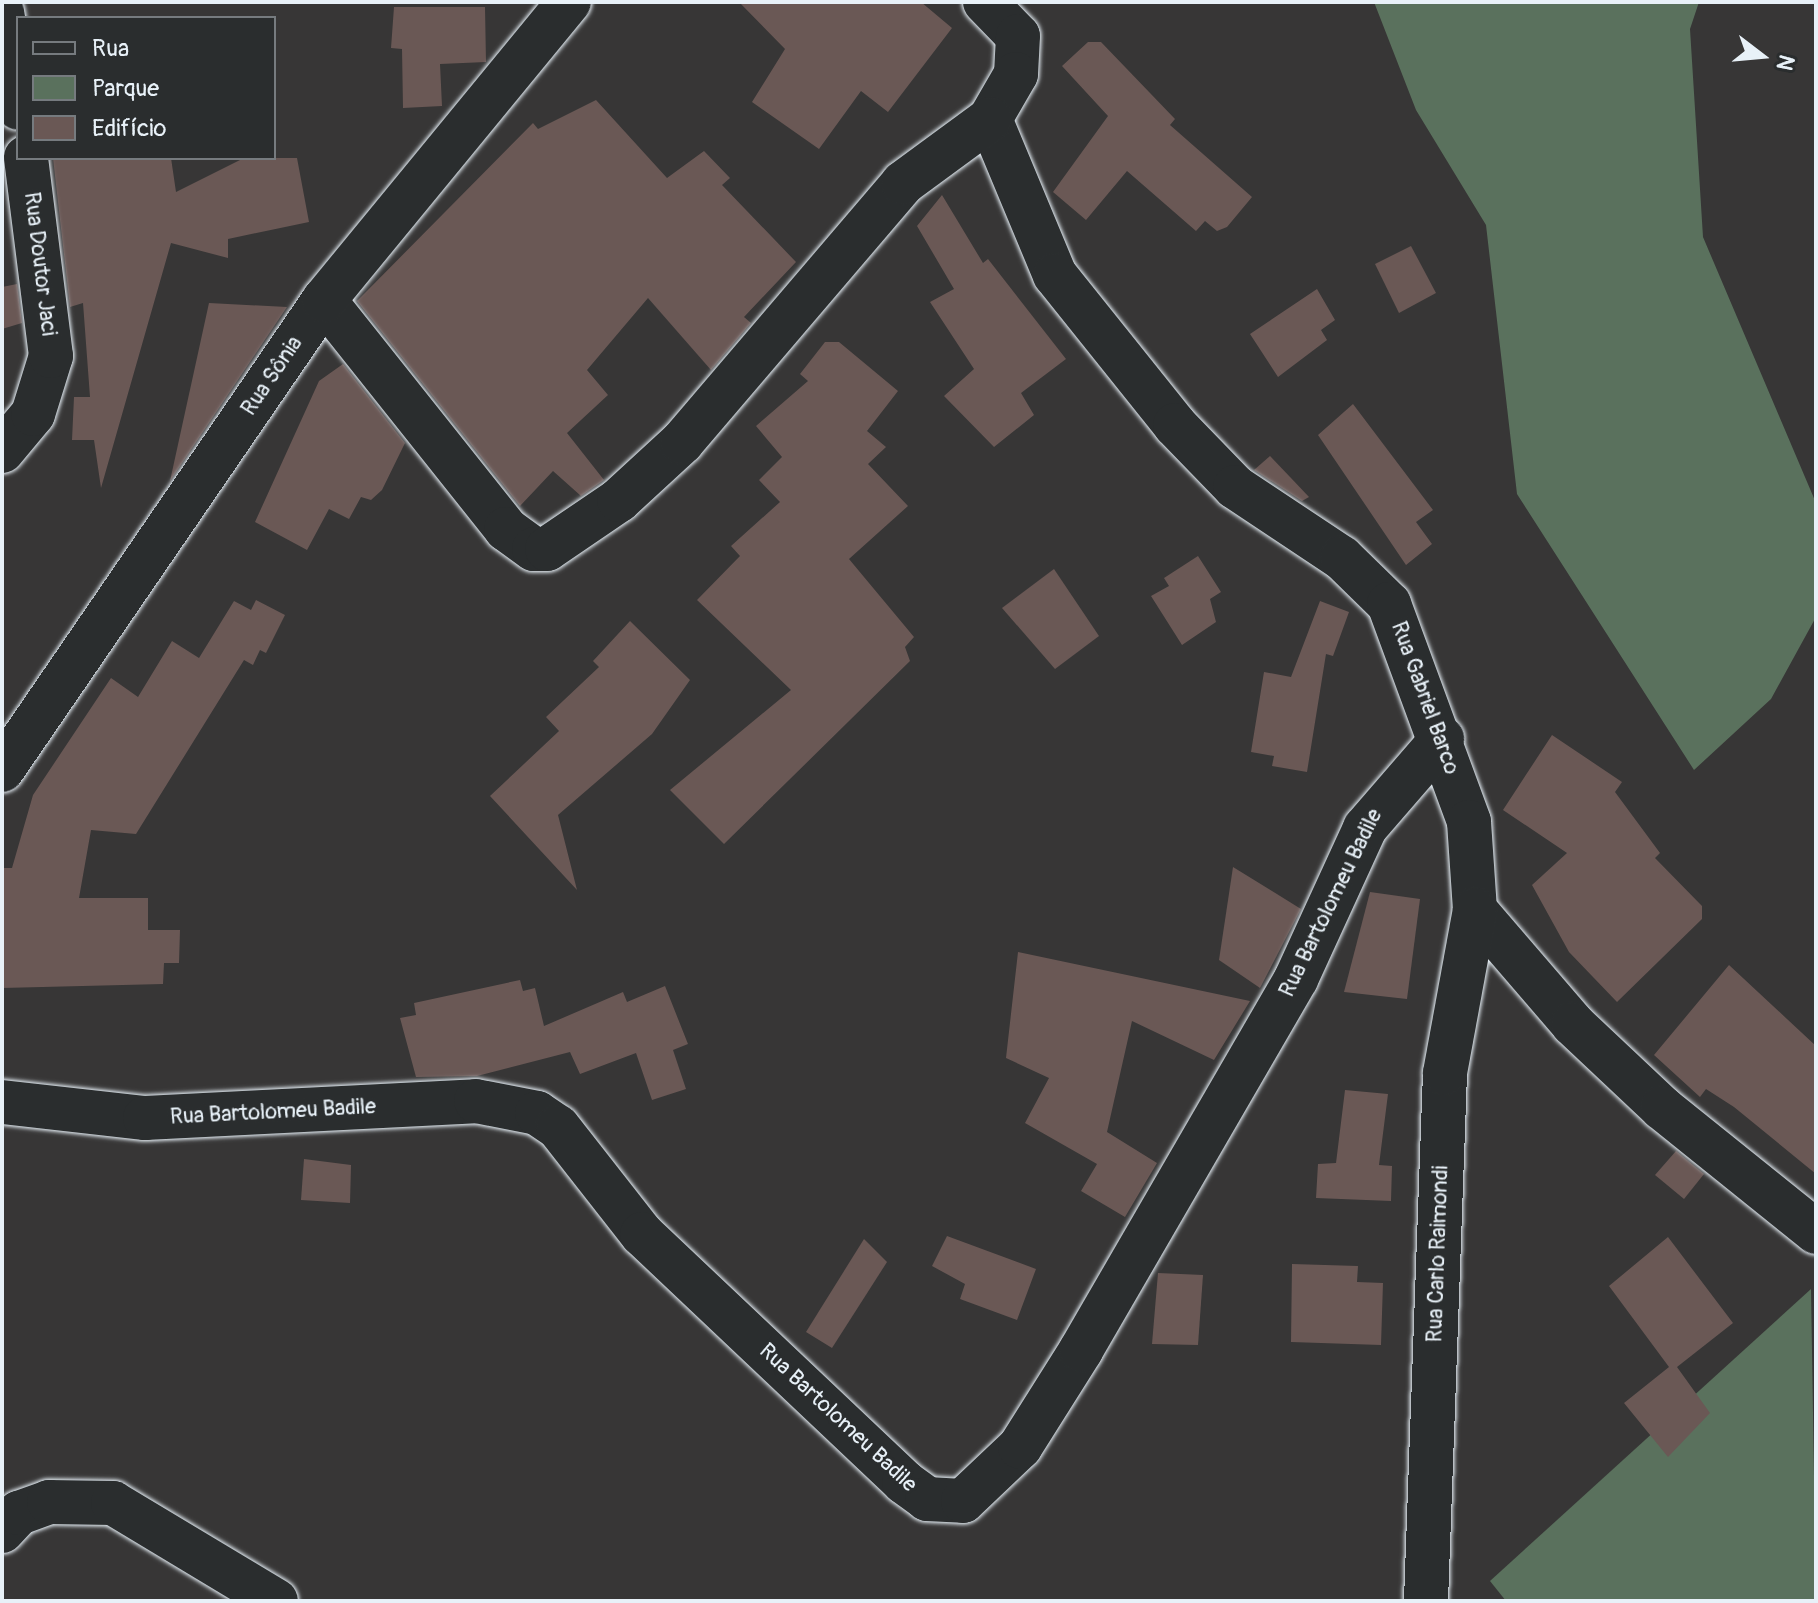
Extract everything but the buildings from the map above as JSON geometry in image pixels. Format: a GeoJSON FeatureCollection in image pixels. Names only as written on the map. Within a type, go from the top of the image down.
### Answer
{"type":"FeatureCollection","features":[{"type":"Feature","properties":{"kind":"street","name":"Rua Sônia"},"geometry":{"type":"LineString","coordinates":[[2,770],[324,300],[569,2]]}},
{"type":"Feature","properties":{"kind":"street"},"geometry":{"type":"LineString","coordinates":[[324,300],[506,529],[534,549],[547,549],[619,500],[682,442],[903,183],[990,119],[1021,54],[1008,21],[985,2]]}},
{"type":"Feature","properties":{"kind":"street"},"geometry":{"type":"LineString","coordinates":[[2,12],[16,96]]}},
{"type":"Feature","properties":{"kind":"street","name":"Rua Gabriel Barco"},"geometry":{"type":"LineString","coordinates":[[990,119],[1055,275],[1175,425],[1235,487],[1369,579],[1408,642],[1469,822],[1475,910]]}},
{"type":"Feature","properties":{"kind":"street","name":"Rua Doutor Jaci"},"geometry":{"type":"LineString","coordinates":[[2,451],[33,414],[51,356],[26,160]]}},
{"type":"Feature","properties":{"kind":"street","name":"Rua Bartolomeu Badile"},"geometry":{"type":"LineString","coordinates":[[2,1102],[145,1118],[476,1101],[537,1113],[558,1127],[642,1234],[904,1482],[927,1499],[963,1501],[1020,1447],[1088,1340],[1296,979],[1365,828],[1442,739]]}},
{"type":"Feature","properties":{"kind":"street"},"geometry":{"type":"LineString","coordinates":[[1475,910],[1573,1024],[1662,1108],[1816,1232]]}},
{"type":"Feature","properties":{"kind":"street","name":"Rua Carlo Raimondi"},"geometry":{"type":"LineString","coordinates":[[1426,1601],[1445,1073],[1475,910]]}},
{"type":"Feature","properties":{"kind":"street"},"geometry":{"type":"LineString","coordinates":[[2,1531],[19,1513],[49,1502],[113,1503],[276,1601]]}},
{"type":"Feature","properties":{"kind":"green space"},"geometry":{"type":"Polygon","coordinates":[[[1374,2],[1699,2],[1690,29],[1703,237],[1816,503],[1816,617],[1771,699],[1694,770],[1517,494],[1486,225],[1416,110],[1374,2]]]}},
{"type":"Feature","properties":{"kind":"green space"},"geometry":{"type":"Polygon","coordinates":[[[1811,1289],[1816,1601],[1506,1601],[1490,1581],[1811,1289]]]}}]}
